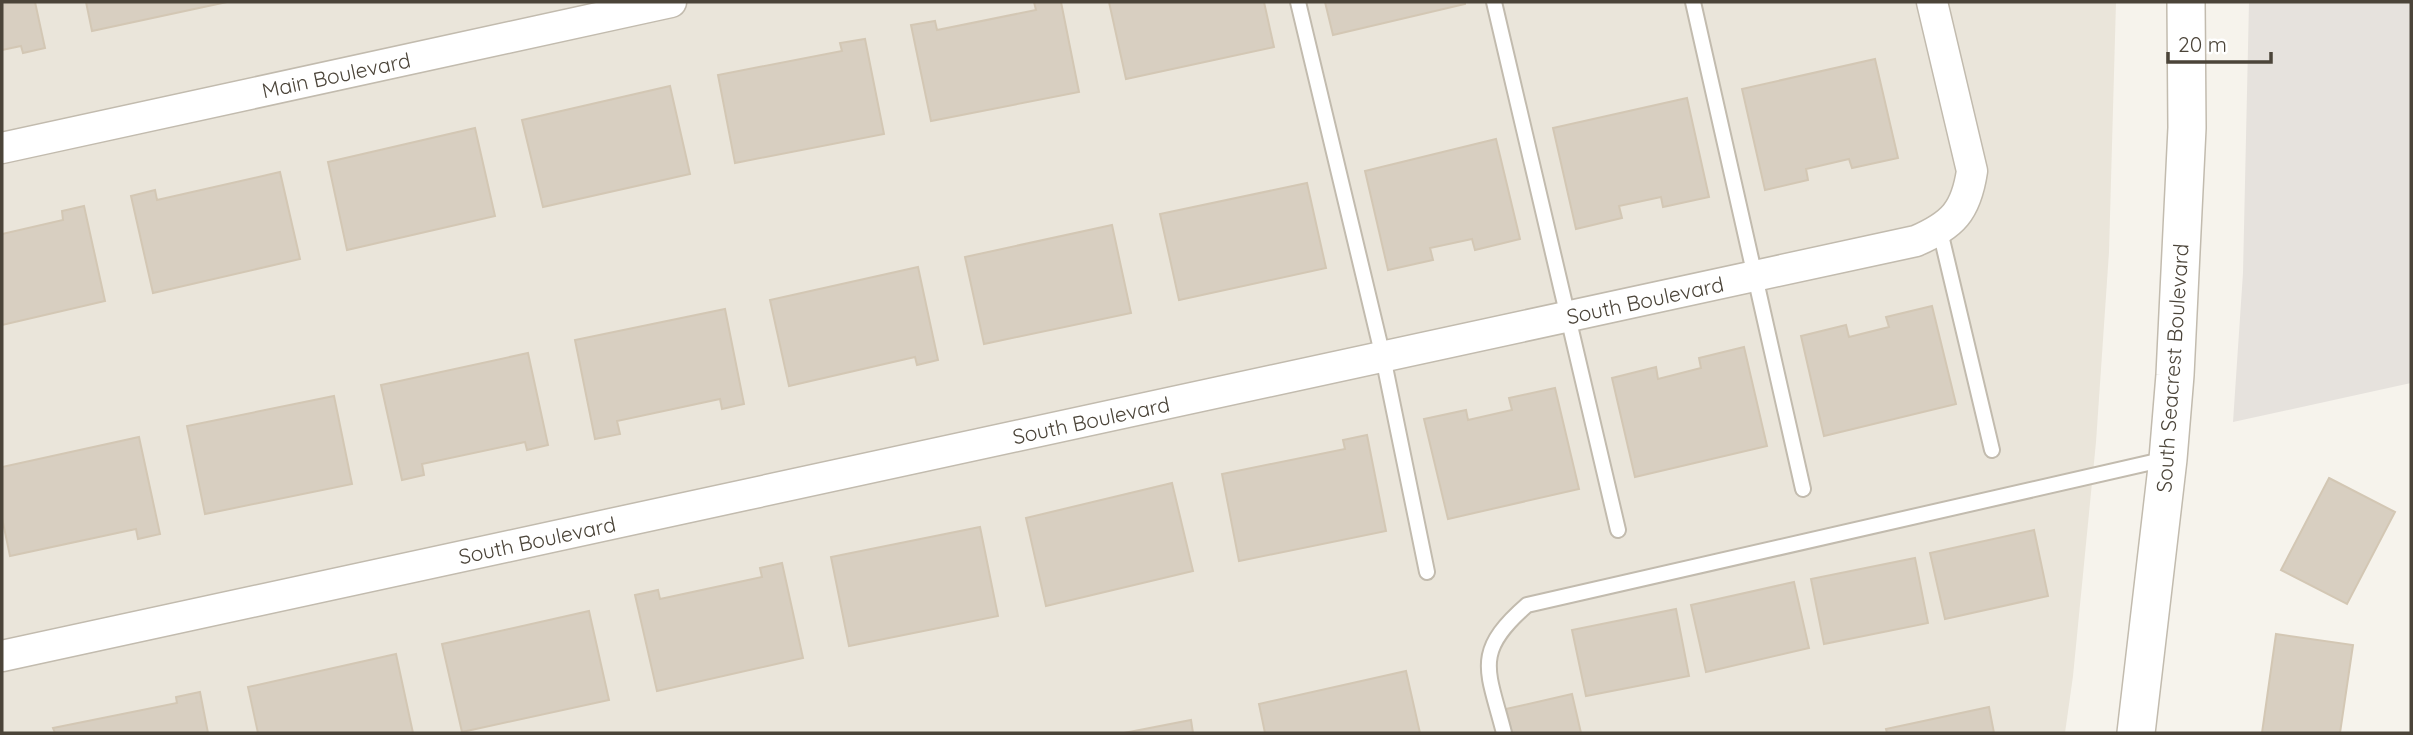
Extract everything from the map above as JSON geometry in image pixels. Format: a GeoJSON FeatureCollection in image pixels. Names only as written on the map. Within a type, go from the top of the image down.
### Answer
{"type":"FeatureCollection","features":[{"type":"Feature","properties":{"kind":"street","name":"Main Boulevard"},"geometry":{"type":"LineString","coordinates":[[2,148],[671,2]]}},
{"type":"Feature","properties":{"kind":"street","name":"South Boulevard"},"geometry":{"type":"LineString","coordinates":[[2,656],[1916,242],[1940,231],[1957,215],[1968,194],[1972,171],[1932,2]]}},
{"type":"Feature","properties":{"kind":"street","name":"South Seacrest Boulevard"},"geometry":{"type":"LineString","coordinates":[[2136,733],[2175,375],[2187,128],[2186,2]]}},
{"type":"Feature","properties":{"kind":"lane"},"geometry":{"type":"LineString","coordinates":[[1298,2],[1383,357],[1427,572]]}},
{"type":"Feature","properties":{"kind":"lane"},"geometry":{"type":"LineString","coordinates":[[1494,2],[1618,530]]}},
{"type":"Feature","properties":{"kind":"lane"},"geometry":{"type":"LineString","coordinates":[[1693,2],[1803,489]]}},
{"type":"Feature","properties":{"kind":"lane"},"geometry":{"type":"LineString","coordinates":[[1940,231],[1992,450]]}},
{"type":"Feature","properties":{"kind":"lane"},"geometry":{"type":"LineString","coordinates":[[1504,733],[1487,667],[1492,643],[1508,621],[1527,605],[2168,458]]}},
{"type":"Feature","properties":{"kind":"shaded area"},"geometry":{"type":"Polygon","coordinates":[[[2,2],[2116,2],[2109,252],[2096,442],[2065,733],[2,733],[2,2]]]}},
{"type":"Feature","properties":{"kind":"shaded area"},"geometry":{"type":"Polygon","coordinates":[[[2249,2],[2411,2],[2411,383],[2233,422],[2243,273],[2249,2]]]}},
{"type":"Feature","properties":{"kind":"building"},"geometry":{"type":"Polygon","coordinates":[[[2,2],[35,2],[45,48],[23,53],[21,46],[2,50],[2,2]]]}},
{"type":"Feature","properties":{"kind":"building"},"geometry":{"type":"Polygon","coordinates":[[[86,2],[227,2],[92,31],[86,2]]]}},
{"type":"Feature","properties":{"kind":"building"},"geometry":{"type":"Polygon","coordinates":[[[1034,2],[1061,2],[1079,92],[931,121],[911,25],[935,21],[937,30],[1036,10],[1034,2]]]}},
{"type":"Feature","properties":{"kind":"building"},"geometry":{"type":"Polygon","coordinates":[[[1109,2],[1264,2],[1274,47],[1126,79],[1109,2]]]}},
{"type":"Feature","properties":{"kind":"building"},"geometry":{"type":"Polygon","coordinates":[[[1325,2],[1465,2],[1465,4],[1333,35],[1325,2]]]}},
{"type":"Feature","properties":{"kind":"building"},"geometry":{"type":"Polygon","coordinates":[[[865,39],[884,134],[735,163],[718,75],[842,51],[840,43],[865,39]]]}},
{"type":"Feature","properties":{"kind":"building"},"geometry":{"type":"Polygon","coordinates":[[[1875,59],[1898,158],[1852,168],[1849,159],[1806,169],[1808,180],[1765,190],[1742,89],[1875,59]]]}},
{"type":"Feature","properties":{"kind":"building"},"geometry":{"type":"Polygon","coordinates":[[[670,86],[690,174],[543,207],[522,120],[670,86]]]}},
{"type":"Feature","properties":{"kind":"building"},"geometry":{"type":"Polygon","coordinates":[[[1687,98],[1709,197],[1663,207],[1661,197],[1619,206],[1622,218],[1576,229],[1553,128],[1687,98]]]}},
{"type":"Feature","properties":{"kind":"building"},"geometry":{"type":"Polygon","coordinates":[[[475,128],[495,216],[347,250],[328,162],[475,128]]]}},
{"type":"Feature","properties":{"kind":"building"},"geometry":{"type":"Polygon","coordinates":[[[1496,139],[1520,239],[1475,250],[1472,239],[1430,248],[1433,260],[1388,270],[1365,171],[1496,139]]]}},
{"type":"Feature","properties":{"kind":"building"},"geometry":{"type":"Polygon","coordinates":[[[280,172],[300,259],[153,293],[131,196],[155,190],[157,200],[280,172]]]}},
{"type":"Feature","properties":{"kind":"building"},"geometry":{"type":"Polygon","coordinates":[[[1307,183],[1326,268],[1179,300],[1160,214],[1307,183]]]}},
{"type":"Feature","properties":{"kind":"building"},"geometry":{"type":"Polygon","coordinates":[[[84,206],[105,301],[2,325],[2,234],[63,220],[62,211],[84,206]]]}},
{"type":"Feature","properties":{"kind":"building"},"geometry":{"type":"Polygon","coordinates":[[[1112,225],[1131,313],[984,344],[965,257],[1112,225]]]}},
{"type":"Feature","properties":{"kind":"building"},"geometry":{"type":"Polygon","coordinates":[[[918,267],[938,360],[917,365],[915,357],[789,386],[770,300],[918,267]]]}},
{"type":"Feature","properties":{"kind":"building"},"geometry":{"type":"Polygon","coordinates":[[[1932,306],[1956,404],[1824,436],[1801,336],[1846,325],[1849,337],[1889,327],[1886,317],[1932,306]]]}},
{"type":"Feature","properties":{"kind":"building"},"geometry":{"type":"Polygon","coordinates":[[[725,309],[744,404],[722,409],[720,399],[617,421],[620,434],[595,439],[575,340],[725,309]]]}},
{"type":"Feature","properties":{"kind":"building"},"geometry":{"type":"Polygon","coordinates":[[[1744,347],[1767,446],[1635,477],[1612,378],[1656,367],[1658,379],[1701,368],[1699,358],[1744,347]]]}},
{"type":"Feature","properties":{"kind":"building"},"geometry":{"type":"Polygon","coordinates":[[[528,353],[548,445],[527,450],[525,442],[422,464],[424,475],[402,480],[381,385],[528,353]]]}},
{"type":"Feature","properties":{"kind":"building"},"geometry":{"type":"Polygon","coordinates":[[[1555,388],[1579,489],[1448,519],[1424,419],[1466,410],[1468,420],[1512,410],[1509,398],[1555,388]]]}},
{"type":"Feature","properties":{"kind":"building"},"geometry":{"type":"Polygon","coordinates":[[[334,396],[352,484],[205,514],[187,426],[334,396]]]}},
{"type":"Feature","properties":{"kind":"building"},"geometry":{"type":"Polygon","coordinates":[[[1367,435],[1386,531],[1239,561],[1222,474],[1345,449],[1343,440],[1367,435]]]}},
{"type":"Feature","properties":{"kind":"building"},"geometry":{"type":"Polygon","coordinates":[[[139,437],[160,534],[138,539],[136,529],[10,556],[2,518],[2,467],[139,437]]]}},
{"type":"Feature","properties":{"kind":"building"},"geometry":{"type":"Polygon","coordinates":[[[2329,478],[2395,512],[2347,604],[2281,570],[2329,478]]]}},
{"type":"Feature","properties":{"kind":"building"},"geometry":{"type":"Polygon","coordinates":[[[1172,483],[1193,571],[1046,606],[1026,518],[1172,483]]]}},
{"type":"Feature","properties":{"kind":"building"},"geometry":{"type":"Polygon","coordinates":[[[980,527],[998,616],[849,646],[831,557],[980,527]]]}},
{"type":"Feature","properties":{"kind":"building"},"geometry":{"type":"Polygon","coordinates":[[[2034,530],[2048,596],[1945,619],[1930,553],[2034,530]]]}},
{"type":"Feature","properties":{"kind":"building"},"geometry":{"type":"Polygon","coordinates":[[[1915,558],[1928,623],[1824,644],[1811,579],[1915,558]]]}},
{"type":"Feature","properties":{"kind":"building"},"geometry":{"type":"Polygon","coordinates":[[[782,563],[803,658],[657,691],[635,595],[658,590],[660,599],[762,577],[760,568],[782,563]]]}},
{"type":"Feature","properties":{"kind":"building"},"geometry":{"type":"Polygon","coordinates":[[[1794,582],[1809,648],[1706,672],[1691,605],[1794,582]]]}},
{"type":"Feature","properties":{"kind":"building"},"geometry":{"type":"Polygon","coordinates":[[[1676,609],[1689,676],[1586,696],[1572,630],[1676,609]]]}},
{"type":"Feature","properties":{"kind":"building"},"geometry":{"type":"Polygon","coordinates":[[[589,611],[609,700],[462,732],[442,644],[589,611]]]}},
{"type":"Feature","properties":{"kind":"building"},"geometry":{"type":"Polygon","coordinates":[[[2276,634],[2353,645],[2340,733],[2262,733],[2276,634]]]}},
{"type":"Feature","properties":{"kind":"building"},"geometry":{"type":"Polygon","coordinates":[[[396,654],[413,733],[258,733],[248,687],[396,654]]]}},
{"type":"Feature","properties":{"kind":"building"},"geometry":{"type":"Polygon","coordinates":[[[1406,671],[1420,733],[1265,733],[1259,704],[1406,671]]]}},
{"type":"Feature","properties":{"kind":"building"},"geometry":{"type":"Polygon","coordinates":[[[200,692],[208,733],[55,733],[53,728],[177,703],[176,697],[200,692]]]}},
{"type":"Feature","properties":{"kind":"building"},"geometry":{"type":"Polygon","coordinates":[[[1572,694],[1581,733],[1512,733],[1506,709],[1572,694]]]}},
{"type":"Feature","properties":{"kind":"building"},"geometry":{"type":"Polygon","coordinates":[[[1989,707],[1994,733],[1887,733],[1886,729],[1989,707]]]}},
{"type":"Feature","properties":{"kind":"building"},"geometry":{"type":"Polygon","coordinates":[[[1191,720],[1193,733],[1124,733],[1191,720]]]}}]}
